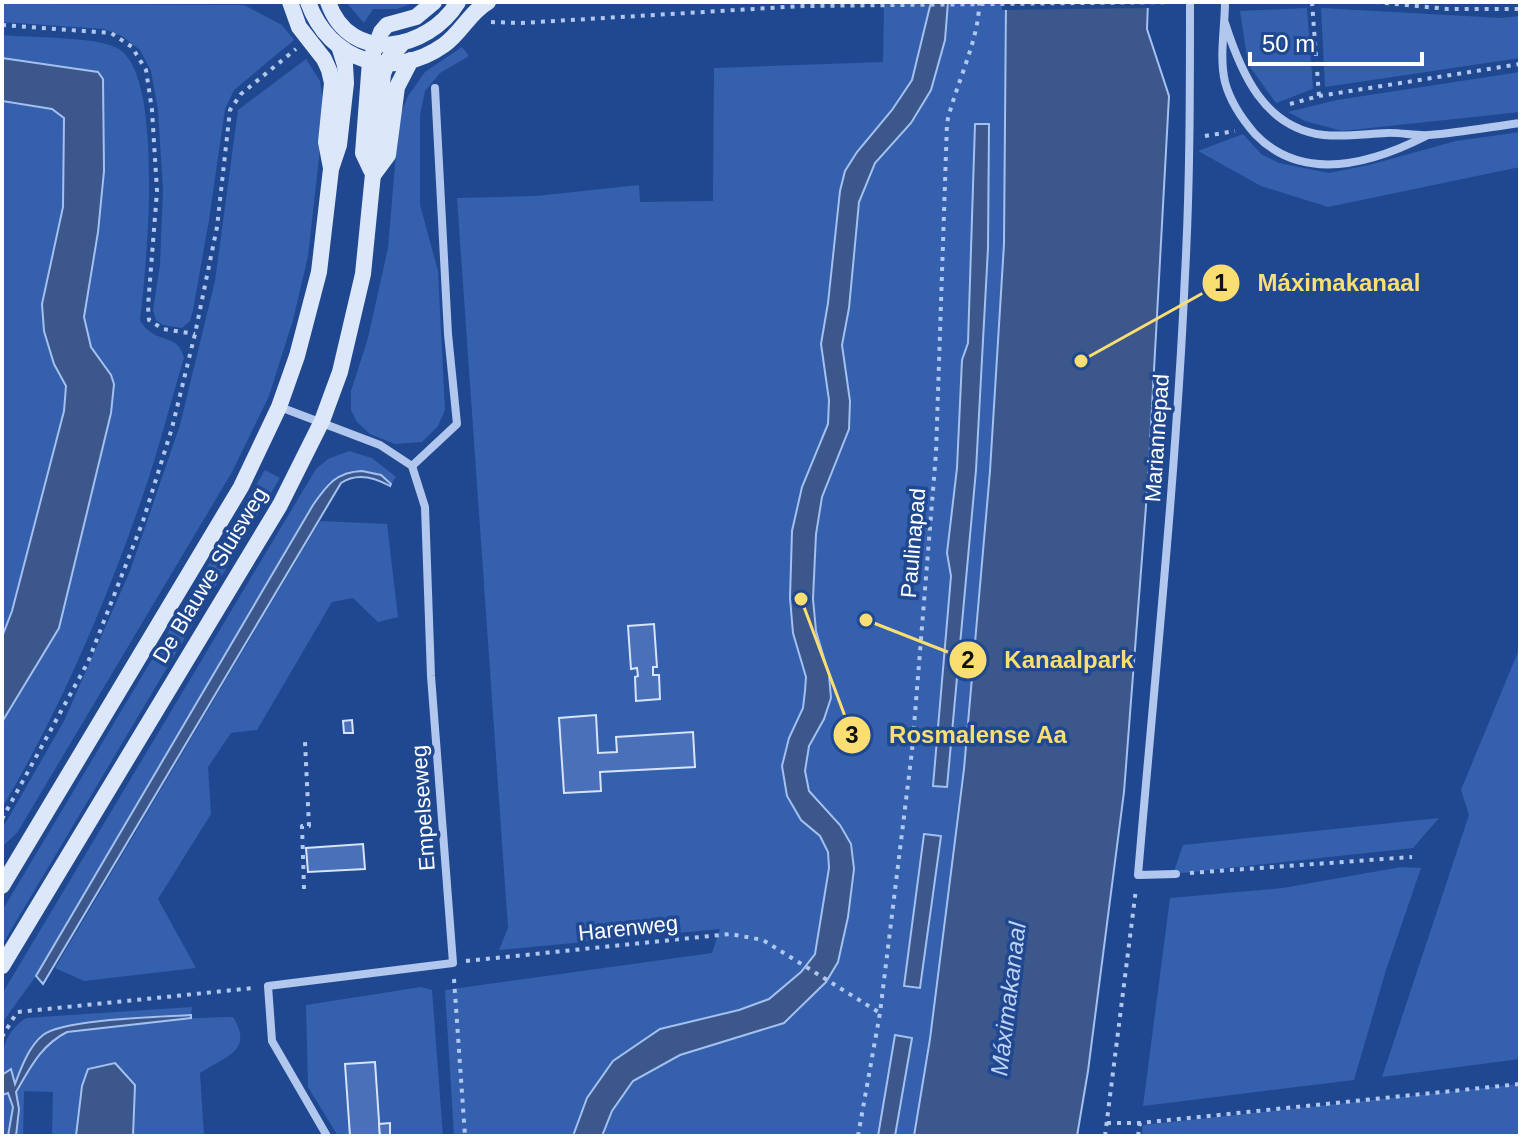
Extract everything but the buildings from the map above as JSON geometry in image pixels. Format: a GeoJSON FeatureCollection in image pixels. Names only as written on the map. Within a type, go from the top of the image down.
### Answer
{"type":"FeatureCollection","features":[{"type":"Feature","properties":{"kind":"main road"},"geometry":{"type":"LineString","coordinates":[[280,2],[292,9]]}},
{"type":"Feature","properties":{"kind":"main road"},"geometry":{"type":"LineString","coordinates":[[308,2],[317,24],[339,46],[352,55],[378,62],[411,60],[441,46],[488,2]]}},
{"type":"Feature","properties":{"kind":"main road"},"geometry":{"type":"LineString","coordinates":[[328,2],[345,28],[357,37],[376,43],[401,45]]}},
{"type":"Feature","properties":{"kind":"main road"},"geometry":{"type":"LineString","coordinates":[[376,43],[387,25],[416,17],[434,2]]}},
{"type":"Feature","properties":{"kind":"main road"},"geometry":{"type":"LineString","coordinates":[[378,62],[401,45],[417,40],[438,26],[458,2]]}},
{"type":"Feature","properties":{"kind":"main road","name":"De Blauwe Sluisweg"},"geometry":{"type":"LineString","coordinates":[[292,9],[329,70],[332,83],[326,142],[331,169]]}},
{"type":"Feature","properties":{"kind":"main road","name":"De Blauwe Sluisweg"},"geometry":{"type":"LineString","coordinates":[[2,966],[280,505],[322,421],[340,372],[360,290],[383,74],[376,43]]}},
{"type":"Feature","properties":{"kind":"main road","name":"De Blauwe Sluisweg"},"geometry":{"type":"LineString","coordinates":[[2,886],[241,487],[279,407],[297,356],[319,272],[331,169],[339,145],[346,83],[339,46]]}},
{"type":"Feature","properties":{"kind":"main road","name":"De Blauwe Sluisweg"},"geometry":{"type":"LineString","coordinates":[[373,175],[388,155],[397,87],[411,60]]}},
{"type":"Feature","properties":{"kind":"street","name":"Mariannepad"},"geometry":{"type":"LineString","coordinates":[[1138,875],[1172,480],[1185,276],[1190,137],[1189,2]]}},
{"type":"Feature","properties":{"kind":"street"},"geometry":{"type":"LineString","coordinates":[[1225,2],[1222,66],[1228,93],[1246,124],[1272,148],[1302,161],[1336,165],[1386,154],[1427,135]]}},
{"type":"Feature","properties":{"kind":"street"},"geometry":{"type":"LineString","coordinates":[[1225,23],[1237,62],[1254,91],[1280,118],[1299,128],[1323,135],[1389,132],[1427,135],[1520,123]]}},
{"type":"Feature","properties":{"kind":"street"},"geometry":{"type":"LineString","coordinates":[[279,407],[380,445],[412,466],[457,424],[448,334],[435,88]]}},
{"type":"Feature","properties":{"kind":"street","name":"Empelseweg"},"geometry":{"type":"LineString","coordinates":[[412,466],[425,507],[431,676],[453,963]]}},
{"type":"Feature","properties":{"kind":"street"},"geometry":{"type":"LineString","coordinates":[[1138,875],[1176,874]]}},
{"type":"Feature","properties":{"kind":"street"},"geometry":{"type":"LineString","coordinates":[[327,1136],[272,1041],[268,986],[453,963]]}},
{"type":"Feature","properties":{"kind":"path","name":"Paulinapad"},"geometry":{"type":"LineString","coordinates":[[858,1136],[880,1013],[912,751],[936,453],[947,123],[952,98],[979,17],[979,2]]}},
{"type":"Feature","properties":{"kind":"path"},"geometry":{"type":"LineString","coordinates":[[488,22],[521,23],[803,6],[1189,2]]}},
{"type":"Feature","properties":{"kind":"path"},"geometry":{"type":"LineString","coordinates":[[1312,2],[1319,96],[1520,64]]}},
{"type":"Feature","properties":{"kind":"path"},"geometry":{"type":"LineString","coordinates":[[1375,2],[1448,9],[1520,9]]}},
{"type":"Feature","properties":{"kind":"path"},"geometry":{"type":"LineString","coordinates":[[2,25],[111,33],[132,47],[146,70],[152,110],[157,191],[149,320],[163,329],[195,334]]}},
{"type":"Feature","properties":{"kind":"path"},"geometry":{"type":"LineString","coordinates":[[2,819],[88,662],[143,521],[172,428],[195,334],[217,227],[230,110],[241,94]]}},
{"type":"Feature","properties":{"kind":"path"},"geometry":{"type":"LineString","coordinates":[[304,889],[302,826],[309,826],[305,742]]}},
{"type":"Feature","properties":{"kind":"path"},"geometry":{"type":"LineString","coordinates":[[1176,874],[1412,857]]}},
{"type":"Feature","properties":{"kind":"path"},"geometry":{"type":"LineString","coordinates":[[1105,1136],[1138,875]]}},
{"type":"Feature","properties":{"kind":"path","name":"Harenweg"},"geometry":{"type":"LineString","coordinates":[[453,963],[730,934],[763,940],[880,1013]]}},
{"type":"Feature","properties":{"kind":"path"},"geometry":{"type":"LineString","coordinates":[[453,963],[465,1136]]}},
{"type":"Feature","properties":{"kind":"path"},"geometry":{"type":"LineString","coordinates":[[2,1037],[17,1012],[268,986]]}},
{"type":"Feature","properties":{"kind":"path"},"geometry":{"type":"LineString","coordinates":[[1107,1123],[1140,1123],[1520,1084]]}},
{"type":"Feature","properties":{"kind":"path"},"geometry":{"type":"LineString","coordinates":[[1138,1136],[1140,1123]]}},
{"type":"Feature","properties":{"kind":"shaded area"},"geometry":{"type":"Polygon","coordinates":[[[346,2],[416,2],[397,9],[373,9],[364,23],[346,2]]]}},
{"type":"Feature","properties":{"kind":"shaded area"},"geometry":{"type":"Polygon","coordinates":[[[884,2],[1006,2],[1004,244],[990,471],[964,769],[930,1039],[914,1136],[454,1136],[445,990],[712,953],[720,929],[499,950],[508,928],[457,198],[536,196],[639,185],[640,202],[713,201],[714,68],[883,62],[884,2]]]}},
{"type":"Feature","properties":{"kind":"shaded area"},"geometry":{"type":"Polygon","coordinates":[[[2,4],[244,5],[282,25],[294,40],[234,90],[225,109],[193,310],[190,321],[182,328],[163,325],[156,320],[153,310],[160,265],[163,190],[158,110],[151,71],[140,50],[122,36],[104,29],[2,22],[2,4]]]}},
{"type":"Feature","properties":{"kind":"shaded area"},"geometry":{"type":"Polygon","coordinates":[[[1307,8],[1313,89],[1276,103],[1248,64],[1240,11],[1307,8]]]}},
{"type":"Feature","properties":{"kind":"shaded area"},"geometry":{"type":"Polygon","coordinates":[[[1321,8],[1502,18],[1520,16],[1520,58],[1325,87],[1321,8]]]}},
{"type":"Feature","properties":{"kind":"shaded area"},"geometry":{"type":"Polygon","coordinates":[[[2,35],[78,39],[106,44],[117,48],[132,65],[142,94],[149,175],[140,320],[152,333],[177,344],[184,358],[159,446],[113,578],[62,695],[2,808],[2,722],[59,628],[111,413],[114,384],[90,347],[84,317],[104,171],[102,79],[79,68],[2,58],[2,35]]]}},
{"type":"Feature","properties":{"kind":"shaded area"},"geometry":{"type":"Polygon","coordinates":[[[462,47],[469,56],[440,73],[425,91],[420,115],[420,205],[438,271],[445,410],[438,426],[422,442],[395,444],[370,434],[357,422],[351,410],[351,391],[368,338],[388,248],[399,118],[408,96],[425,72],[462,47]]]}},
{"type":"Feature","properties":{"kind":"shaded area"},"geometry":{"type":"Polygon","coordinates":[[[306,59],[320,81],[324,108],[318,167],[308,256],[293,320],[269,396],[232,472],[17,833],[2,847],[2,829],[64,721],[130,571],[180,425],[215,281],[238,110],[306,59]]]}},
{"type":"Feature","properties":{"kind":"shaded area"},"geometry":{"type":"Polygon","coordinates":[[[1520,72],[1520,112],[1342,131],[1305,121],[1288,112],[1337,100],[1520,72]]]}},
{"type":"Feature","properties":{"kind":"shaded area"},"geometry":{"type":"Polygon","coordinates":[[[2,101],[52,109],[64,118],[63,207],[42,304],[44,331],[54,364],[66,386],[64,411],[12,611],[2,637],[2,101]]]}},
{"type":"Feature","properties":{"kind":"shaded area"},"geometry":{"type":"Polygon","coordinates":[[[1520,132],[1520,167],[1328,207],[1261,186],[1198,151],[1243,134],[1261,154],[1279,163],[1329,173],[1456,141],[1520,132]]]}},
{"type":"Feature","properties":{"kind":"shaded area"},"geometry":{"type":"Polygon","coordinates":[[[349,451],[372,458],[396,477],[391,484],[381,475],[362,471],[329,482],[36,976],[2,1023],[2,994],[316,469],[328,459],[349,451]]]}},
{"type":"Feature","properties":{"kind":"shaded area"},"geometry":{"type":"Polygon","coordinates":[[[265,470],[280,478],[2,945],[2,911],[265,470]]]}},
{"type":"Feature","properties":{"kind":"shaded area"},"geometry":{"type":"Polygon","coordinates":[[[320,521],[387,524],[398,617],[378,622],[353,598],[332,602],[257,730],[231,733],[208,767],[211,814],[158,899],[196,968],[84,981],[55,968],[320,521]]]}},
{"type":"Feature","properties":{"kind":"shaded area"},"geometry":{"type":"Polygon","coordinates":[[[1520,647],[1520,1059],[1382,1077],[1469,815],[1461,790],[1520,647]]]}},
{"type":"Feature","properties":{"kind":"shaded area"},"geometry":{"type":"Polygon","coordinates":[[[1439,818],[1413,848],[1173,874],[1183,845],[1439,818]]]}},
{"type":"Feature","properties":{"kind":"shaded area"},"geometry":{"type":"Polygon","coordinates":[[[1401,867],[1421,868],[1386,970],[1354,1080],[1143,1106],[1170,898],[1283,888],[1401,867]]]}},
{"type":"Feature","properties":{"kind":"shaded area"},"geometry":{"type":"Polygon","coordinates":[[[421,987],[432,990],[443,1136],[338,1136],[308,1087],[306,1005],[421,987]]]}},
{"type":"Feature","properties":{"kind":"shaded area"},"geometry":{"type":"Polygon","coordinates":[[[192,1007],[191,1015],[65,1026],[24,1062],[14,1085],[11,1069],[2,1075],[5,1043],[26,1018],[192,1007]]]}},
{"type":"Feature","properties":{"kind":"shaded area"},"geometry":{"type":"Polygon","coordinates":[[[233,1017],[239,1028],[239,1045],[227,1057],[200,1073],[204,1136],[133,1136],[135,1086],[82,1086],[76,1136],[52,1136],[53,1092],[24,1091],[23,1136],[16,1136],[19,1109],[15,1092],[35,1058],[50,1041],[63,1034],[109,1025],[233,1017]]]}},
{"type":"Feature","properties":{"kind":"shaded area"},"geometry":{"type":"Polygon","coordinates":[[[1520,1084],[1520,1136],[1142,1136],[1143,1125],[1520,1084]]]}},
{"type":"Feature","properties":{"kind":"shaded area"},"geometry":{"type":"Polygon","coordinates":[[[8,1093],[13,1107],[8,1136],[2,1136],[2,1095],[8,1093]]]}},
{"type":"Feature","properties":{"kind":"water"},"geometry":{"type":"Polygon","coordinates":[[[931,2],[948,2],[945,40],[931,90],[911,123],[875,163],[859,202],[849,308],[842,345],[850,401],[849,429],[822,497],[816,534],[813,599],[816,631],[829,675],[831,698],[809,746],[805,771],[809,791],[840,825],[851,844],[854,869],[838,962],[826,982],[784,1023],[680,1055],[633,1081],[612,1111],[602,1136],[573,1136],[587,1098],[613,1061],[660,1029],[739,1010],[769,999],[801,972],[815,954],[829,868],[828,852],[820,836],[801,820],[787,796],[782,766],[789,738],[803,708],[806,677],[793,633],[790,598],[792,531],[802,487],[828,424],[829,400],[821,344],[845,171],[912,80],[931,2]]]}},
{"type":"Feature","properties":{"kind":"water"},"geometry":{"type":"Polygon","coordinates":[[[1006,2],[1148,2],[1147,29],[1169,96],[1148,480],[1124,792],[1077,1136],[914,1136],[930,1039],[964,769],[990,471],[1004,244],[1006,2]]]}},
{"type":"Feature","properties":{"kind":"water"},"geometry":{"type":"Polygon","coordinates":[[[2,58],[98,72],[103,79],[104,171],[84,317],[91,347],[114,384],[111,413],[59,628],[2,722],[2,637],[12,611],[64,411],[66,386],[54,364],[44,331],[42,304],[63,207],[64,118],[52,109],[2,101],[2,58]]]}},
{"type":"Feature","properties":{"kind":"water"},"geometry":{"type":"Polygon","coordinates":[[[975,124],[989,124],[988,248],[976,470],[947,787],[933,786],[951,576],[947,553],[957,468],[962,360],[968,343],[975,124]]]}},
{"type":"Feature","properties":{"kind":"water"},"geometry":{"type":"Polygon","coordinates":[[[362,471],[381,475],[391,484],[359,477],[341,483],[43,984],[36,976],[313,505],[333,481],[345,474],[362,471]]]}},
{"type":"Feature","properties":{"kind":"water"},"geometry":{"type":"Polygon","coordinates":[[[924,834],[941,836],[920,988],[904,986],[924,834]]]}},
{"type":"Feature","properties":{"kind":"water"},"geometry":{"type":"Polygon","coordinates":[[[191,1015],[191,1018],[67,1032],[58,1037],[37,1058],[16,1092],[19,1109],[16,1136],[8,1136],[13,1107],[8,1093],[2,1095],[2,1075],[11,1069],[15,1084],[30,1051],[43,1035],[70,1025],[91,1022],[191,1015]]]}},
{"type":"Feature","properties":{"kind":"water"},"geometry":{"type":"Polygon","coordinates":[[[895,1035],[912,1038],[895,1136],[878,1136],[895,1035]]]}},
{"type":"Feature","properties":{"kind":"water"},"geometry":{"type":"Polygon","coordinates":[[[115,1063],[135,1085],[133,1136],[76,1136],[82,1086],[88,1069],[115,1063]]]}},
{"type":"Feature","properties":{"kind":"pier"},"geometry":{"type":"Polygon","coordinates":[[[1002,2],[1152,2],[1152,8],[1002,10],[1002,2]]]}},
{"type":"Feature","properties":{"kind":"place","name":"Máximakanaal"},"geometry":{"type":"Point","coordinates":[1081,361]}},
{"type":"Feature","properties":{"kind":"place","name":"Rosmalense Aa"},"geometry":{"type":"Point","coordinates":[801,599]}},
{"type":"Feature","properties":{"kind":"place","name":"Kanaalpark"},"geometry":{"type":"Point","coordinates":[866,620]}}]}
